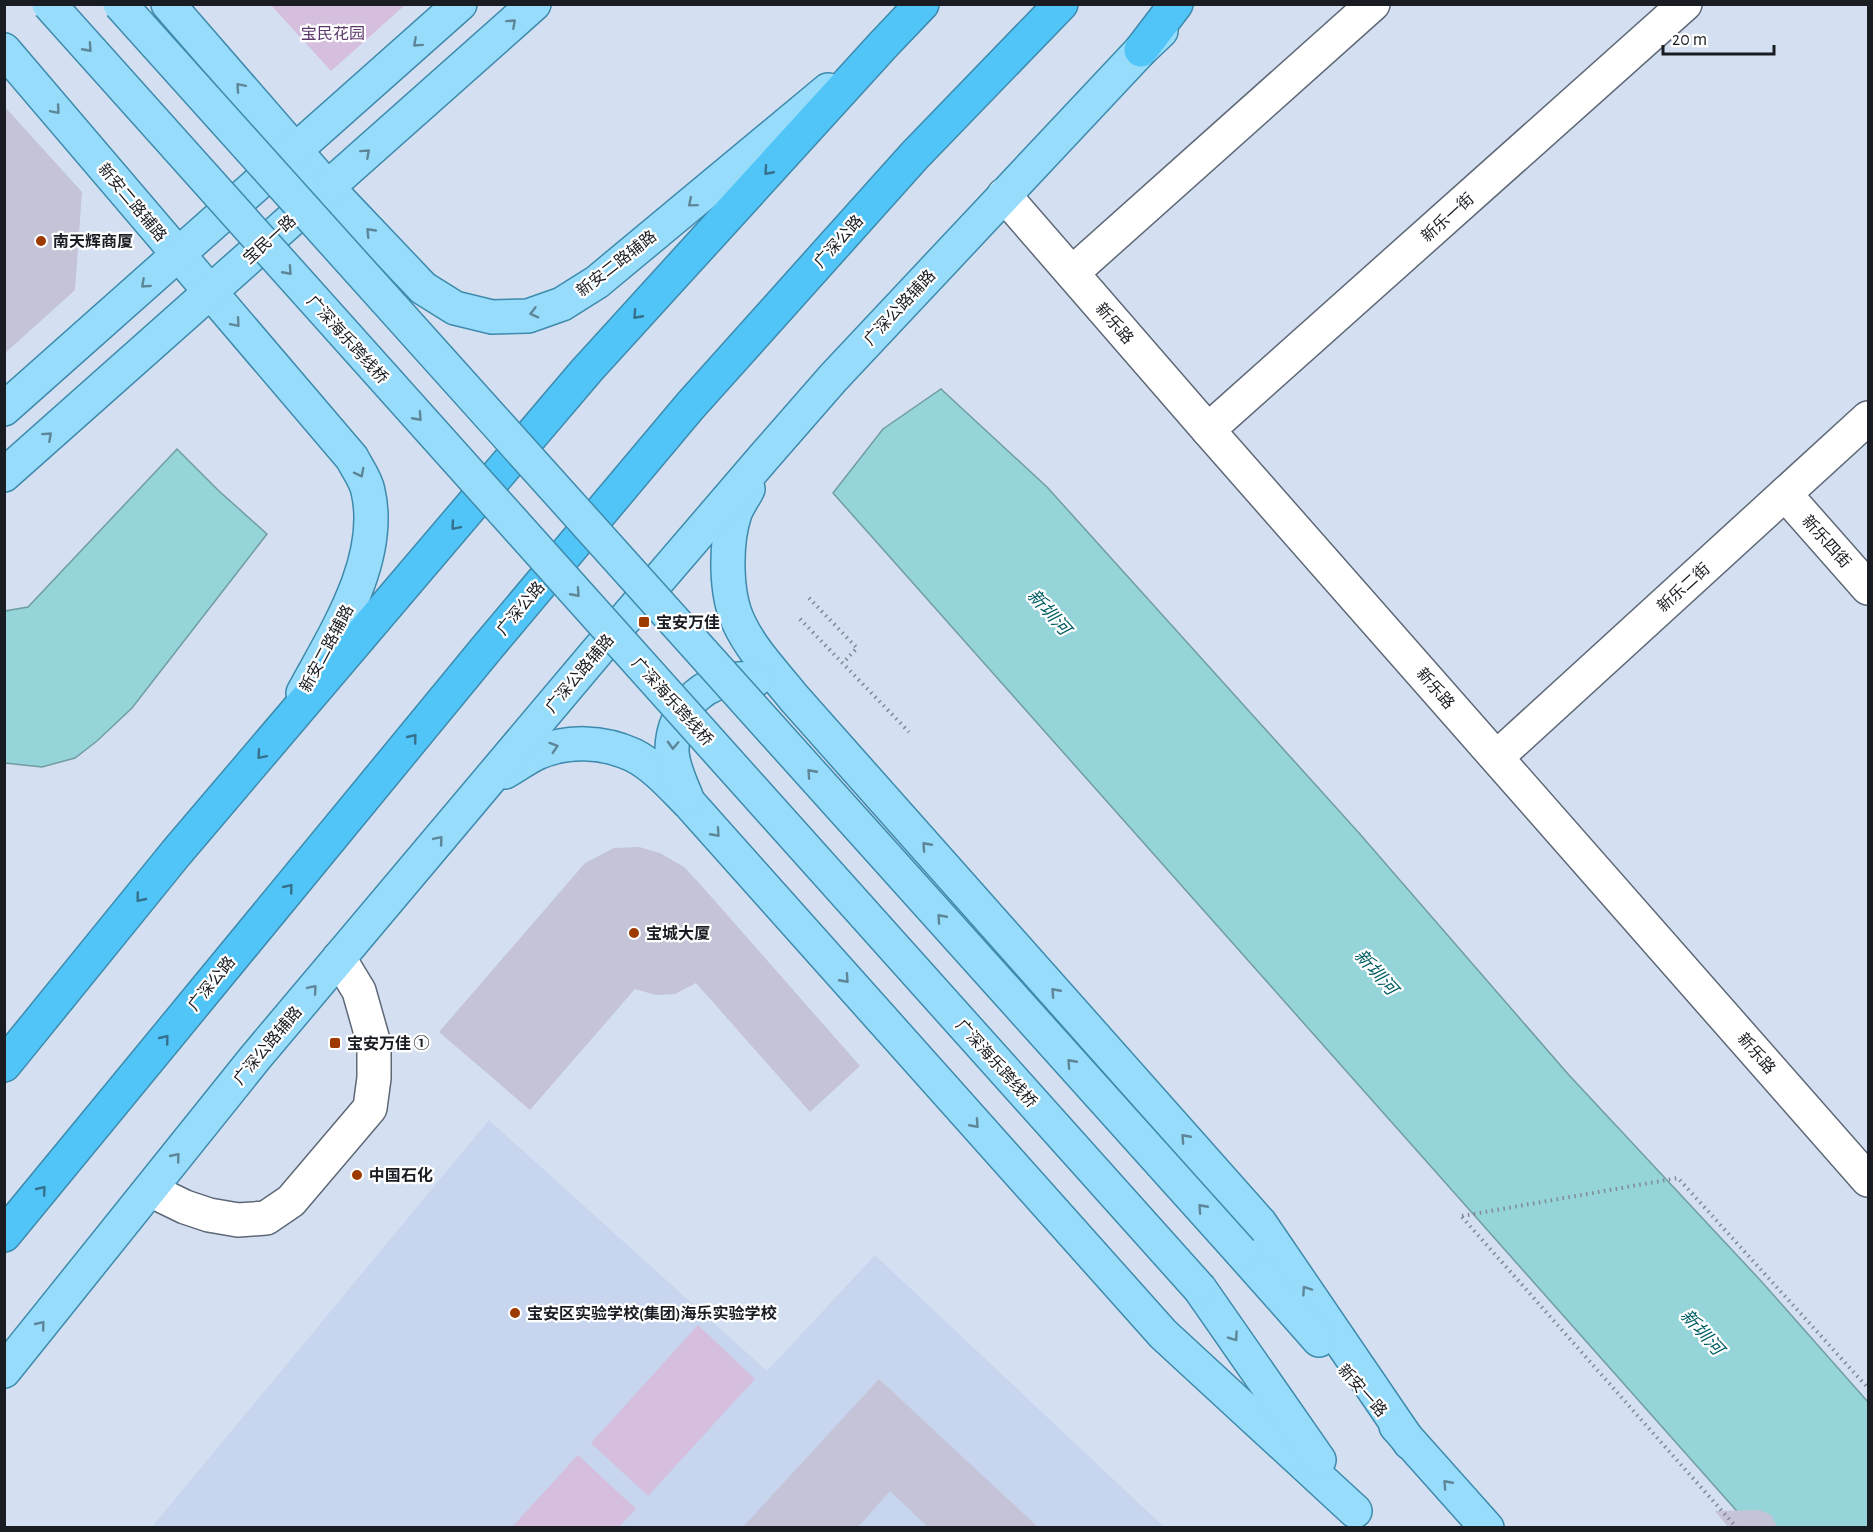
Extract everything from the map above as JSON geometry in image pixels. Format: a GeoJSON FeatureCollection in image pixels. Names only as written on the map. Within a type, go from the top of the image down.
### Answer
{"type":"FeatureCollection","features":[{"type":"Feature","properties":{"kind":"highway"},"geometry":{"type":"LineString","coordinates":[[4,1065],[176,853],[284,729],[587,370],[922,4]]}},
{"type":"Feature","properties":{"kind":"highway","name":"广深公路"},"geometry":{"type":"LineString","coordinates":[[4,1235],[486,649],[690,406],[915,155],[1061,4]]}},
{"type":"Feature","properties":{"kind":"highway"},"geometry":{"type":"LineString","coordinates":[[1141,50],[1176,4]]}},
{"type":"Feature","properties":{"kind":"main road","name":"广深海乐跨线桥"},"geometry":{"type":"LineString","coordinates":[[49,4],[1200,1289],[1355,1522]]}},
{"type":"Feature","properties":{"kind":"main road","name":"新安一路"},"geometry":{"type":"LineString","coordinates":[[120,4],[1486,1527]]}},
{"type":"Feature","properties":{"kind":"main road","name":"新安二路辅路"},"geometry":{"type":"LineString","coordinates":[[168,4],[327,187],[423,288],[455,308],[492,317],[528,316],[562,304],[597,282],[883,45]]}},
{"type":"Feature","properties":{"kind":"main road"},"geometry":{"type":"LineString","coordinates":[[4,409],[460,4]]}},
{"type":"Feature","properties":{"kind":"main road","name":"宝民一路"},"geometry":{"type":"LineString","coordinates":[[4,475],[534,4]]}},
{"type":"Feature","properties":{"kind":"main road","name":"广深公路辅路"},"geometry":{"type":"LineString","coordinates":[[4,1371],[255,1058],[764,457],[841,369],[1141,50],[1188,4]]}},
{"type":"Feature","properties":{"kind":"main road","name":"新安二路辅路"},"geometry":{"type":"LineString","coordinates":[[4,50],[352,458],[368,489],[372,520],[366,561],[349,606],[284,729]]}},
{"type":"Feature","properties":{"kind":"main road"},"geometry":{"type":"LineString","coordinates":[[764,457],[735,513],[728,551],[728,583],[738,622],[757,654],[1260,1223],[1410,1443]]}},
{"type":"Feature","properties":{"kind":"main road"},"geometry":{"type":"LineString","coordinates":[[690,804],[677,774],[672,753],[674,732],[682,713],[695,695],[711,684],[731,679],[752,679],[772,685],[794,698]]}},
{"type":"Feature","properties":{"kind":"main road"},"geometry":{"type":"LineString","coordinates":[[485,785],[536,753],[563,744],[606,747],[633,755],[659,774],[690,804],[1163,1334],[1355,1522]]}},
{"type":"Feature","properties":{"kind":"street"},"geometry":{"type":"LineString","coordinates":[[1072,273],[1373,4]]}},
{"type":"Feature","properties":{"kind":"street","name":"新乐一街"},"geometry":{"type":"LineString","coordinates":[[1208,430],[1685,4]]}},
{"type":"Feature","properties":{"kind":"street","name":"新乐路"},"geometry":{"type":"LineString","coordinates":[[1004,195],[1869,1180]]}},
{"type":"Feature","properties":{"kind":"street","name":"新乐二街"},"geometry":{"type":"LineString","coordinates":[[1497,757],[1869,418]]}},
{"type":"Feature","properties":{"kind":"street","name":"新乐四街"},"geometry":{"type":"LineString","coordinates":[[1785,494],[1869,588]]}},
{"type":"Feature","properties":{"kind":"street"},"geometry":{"type":"LineString","coordinates":[[150,1190],[185,1207],[209,1215],[238,1220],[266,1218],[291,1201],[370,1108],[374,1078],[374,1044],[360,991],[339,958]]}},
{"type":"Feature","properties":{"kind":"path"},"geometry":{"type":"LineString","coordinates":[[809,598],[857,648],[843,663]]}},
{"type":"Feature","properties":{"kind":"path"},"geometry":{"type":"LineString","coordinates":[[800,619],[909,732]]}},
{"type":"Feature","properties":{"kind":"path"},"geometry":{"type":"LineString","coordinates":[[1737,1527],[1462,1216],[1678,1178],[1869,1388]]}},
{"type":"Feature","properties":{"kind":"shaded area","name":"宝安区实验学校(集团)海乐实验学校"},"geometry":{"type":"Polygon","coordinates":[[[489,1120],[767,1371],[875,1255],[1164,1527],[151,1528],[489,1120]]]}},
{"type":"Feature","properties":{"kind":"green space","name":"宝民花园"},"geometry":{"type":"Polygon","coordinates":[[[271,5],[405,5],[331,71],[271,5]]]}},
{"type":"Feature","properties":{"kind":"green space"},"geometry":{"type":"Polygon","coordinates":[[[698,1325],[755,1379],[648,1496],[591,1443],[698,1325]]]}},
{"type":"Feature","properties":{"kind":"green space"},"geometry":{"type":"Polygon","coordinates":[[[578,1455],[636,1509],[619,1527],[512,1527],[578,1455]]]}},
{"type":"Feature","properties":{"kind":"water","name":"新圳河"},"geometry":{"type":"Polygon","coordinates":[[[941,389],[1047,487],[1359,833],[1568,1074],[1761,1281],[1868,1402],[1868,1527],[1751,1527],[833,493],[883,429],[941,389]]]}},
{"type":"Feature","properties":{"kind":"water"},"geometry":{"type":"Polygon","coordinates":[[[177,449],[267,534],[132,708],[97,741],[75,758],[42,767],[5,763],[5,611],[28,607],[177,449]]]}},
{"type":"Feature","properties":{"kind":"building","name":"南天辉商厦"},"geometry":{"type":"Polygon","coordinates":[[[4,106],[82,192],[75,290],[4,354],[4,106]]]}},
{"type":"Feature","properties":{"kind":"building","name":"宝城大厦"},"geometry":{"type":"Polygon","coordinates":[[[639,847],[660,853],[684,867],[860,1066],[810,1112],[696,983],[675,994],[656,995],[635,989],[530,1110],[439,1032],[585,863],[614,848],[639,847]]]}},
{"type":"Feature","properties":{"kind":"building"},"geometry":{"type":"Polygon","coordinates":[[[879,1379],[1039,1528],[929,1528],[890,1491],[857,1528],[742,1528],[879,1379]]]}},
{"type":"Feature","properties":{"kind":"building"},"geometry":{"type":"Polygon","coordinates":[[[1760,1510],[1771,1515],[1778,1528],[1729,1528],[1715,1511],[1760,1510]]]}},
{"type":"Feature","properties":{"kind":"place","name":"南天辉商厦"},"geometry":{"type":"Point","coordinates":[41,241]}},
{"type":"Feature","properties":{"kind":"place","name":"宝安万佳"},"geometry":{"type":"Point","coordinates":[644,622]}},
{"type":"Feature","properties":{"kind":"place","name":"宝城大厦"},"geometry":{"type":"Point","coordinates":[634,933]}},
{"type":"Feature","properties":{"kind":"place","name":"宝安万佳 ①"},"geometry":{"type":"Point","coordinates":[335,1043]}},
{"type":"Feature","properties":{"kind":"place","name":"中国石化"},"geometry":{"type":"Point","coordinates":[357,1175]}},
{"type":"Feature","properties":{"kind":"place","name":"宝安区实验学校(集团)海乐实验学校"},"geometry":{"type":"Point","coordinates":[515,1313]}}]}
